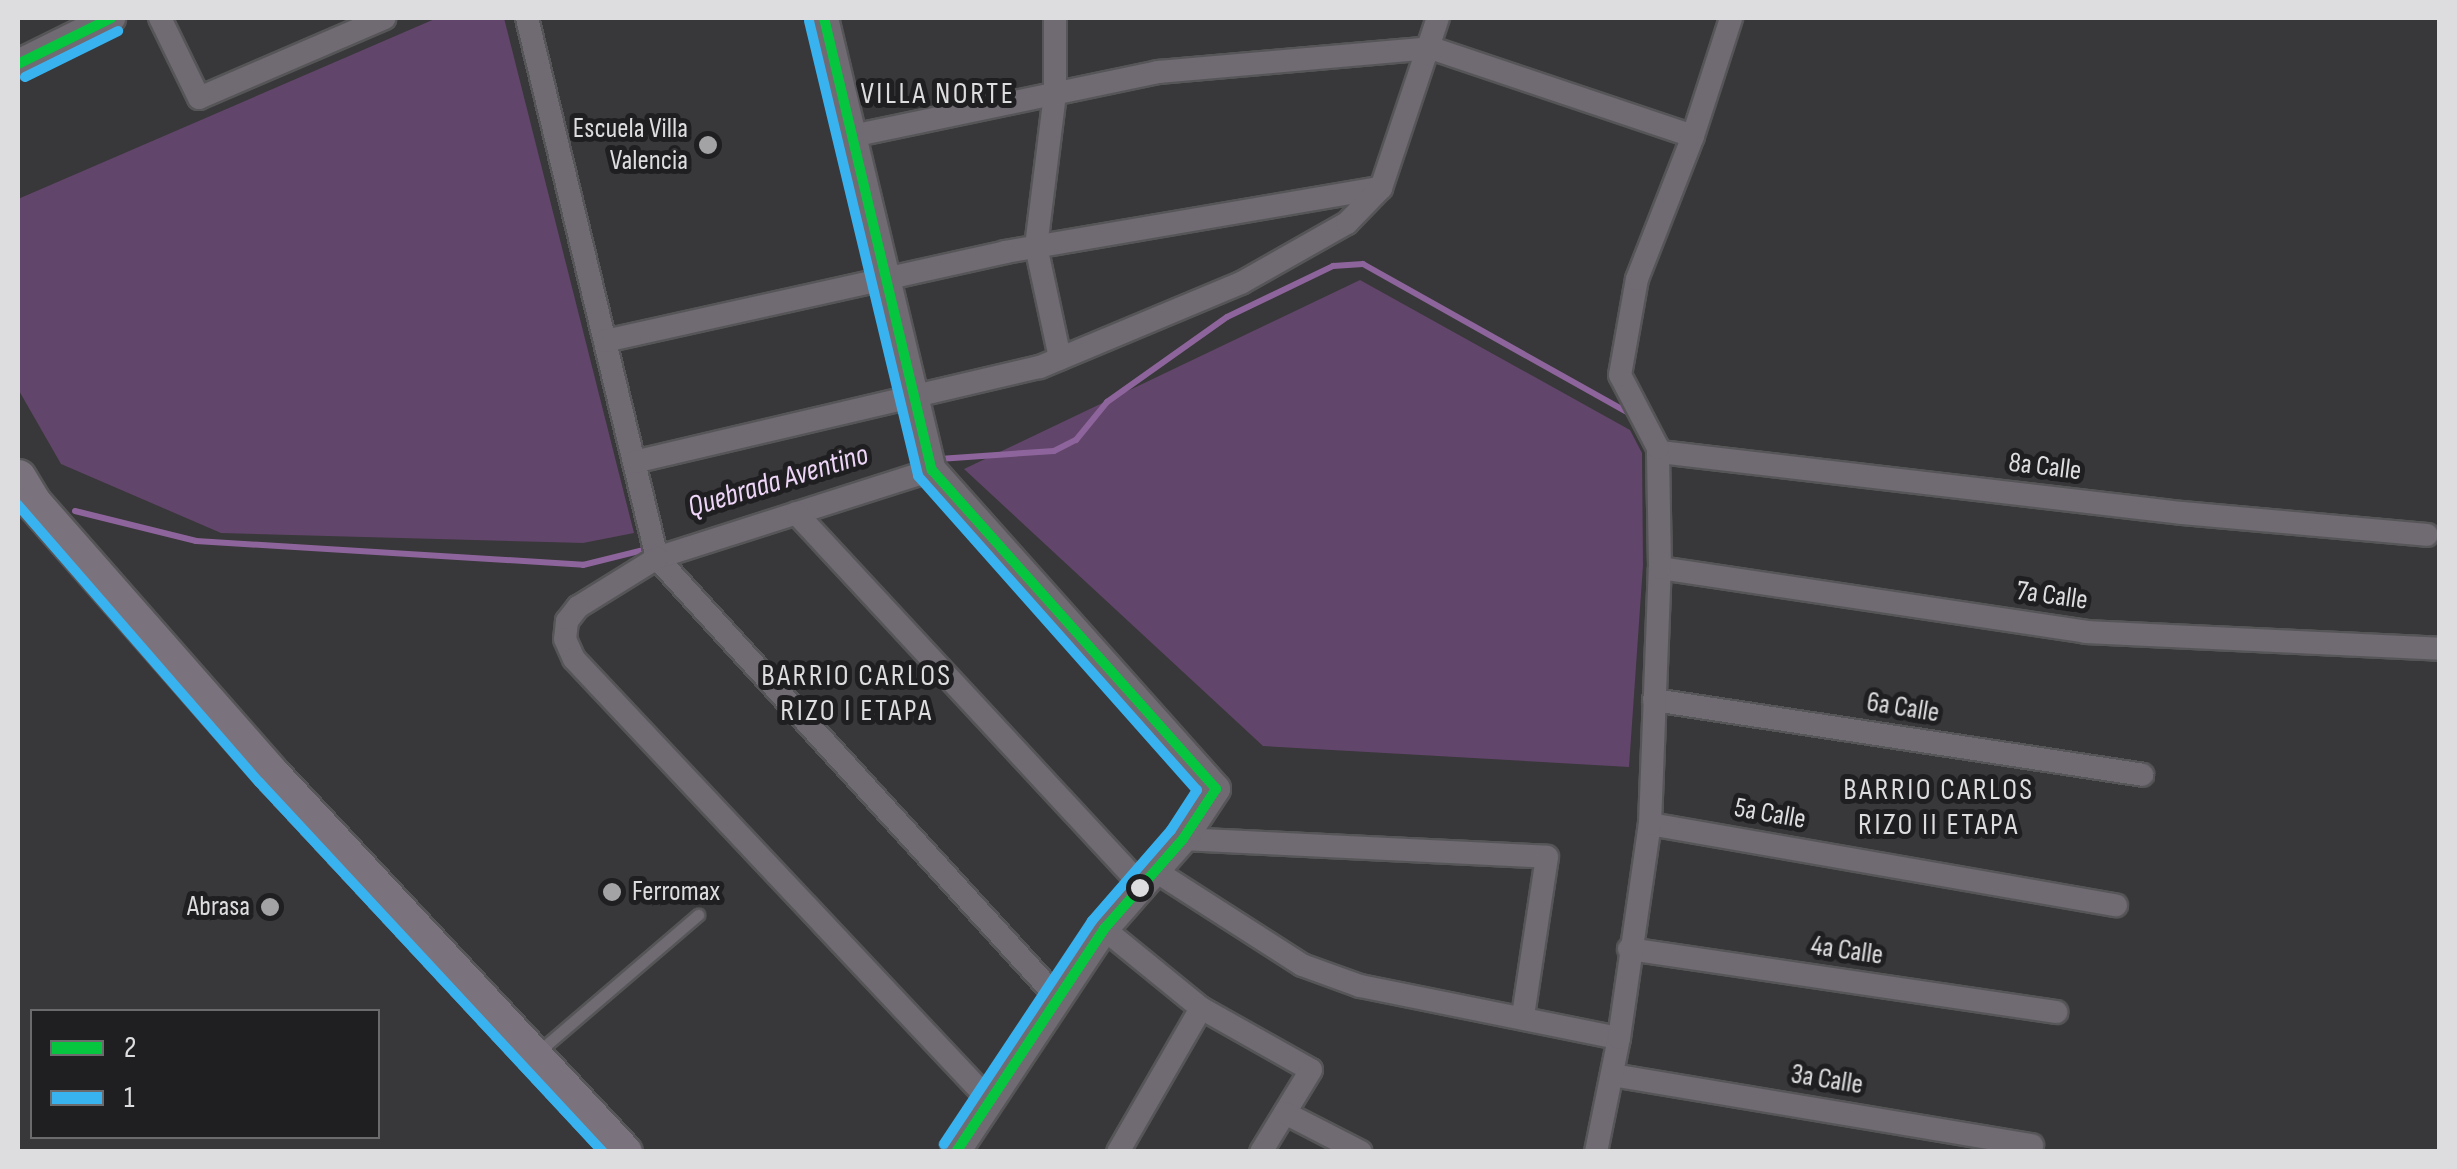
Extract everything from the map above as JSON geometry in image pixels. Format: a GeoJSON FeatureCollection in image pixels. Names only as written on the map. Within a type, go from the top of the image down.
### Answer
{"type":"FeatureCollection","features":[{"type":"Feature","properties":{"kind":"main road"},"geometry":{"type":"LineString","coordinates":[[18,477],[32,502],[270,772],[624,1152]]}},
{"type":"Feature","properties":{"kind":"street"},"geometry":{"type":"LineString","coordinates":[[18,64],[110,18]]}},
{"type":"Feature","properties":{"kind":"street"},"geometry":{"type":"LineString","coordinates":[[160,18],[199,98],[385,18]]}},
{"type":"Feature","properties":{"kind":"street"},"geometry":{"type":"LineString","coordinates":[[527,18],[657,558],[1056,996]]}},
{"type":"Feature","properties":{"kind":"street"},"geometry":{"type":"LineString","coordinates":[[824,18],[932,470],[1216,789],[1183,839],[1104,929],[1056,996],[956,1152]]}},
{"type":"Feature","properties":{"kind":"street"},"geometry":{"type":"LineString","coordinates":[[1055,18],[1055,94],[1036,246],[1060,358]]}},
{"type":"Feature","properties":{"kind":"street"},"geometry":{"type":"LineString","coordinates":[[634,462],[1060,358],[1241,283],[1347,222],[1382,188],[1438,18]]}},
{"type":"Feature","properties":{"kind":"street"},"geometry":{"type":"LineString","coordinates":[[1596,1152],[1612,1075],[1650,824],[1660,568],[1658,448],[1620,374],[1637,279],[1693,136],[1731,18]]}},
{"type":"Feature","properties":{"kind":"street"},"geometry":{"type":"LineString","coordinates":[[852,136],[1158,72],[1426,49],[1693,136]]}},
{"type":"Feature","properties":{"kind":"street"},"geometry":{"type":"LineString","coordinates":[[605,341],[1036,246],[1382,188]]}},
{"type":"Feature","properties":{"kind":"street","name":"8a Calle"},"geometry":{"type":"LineString","coordinates":[[1658,448],[1660,452],[2182,513],[2427,535]]}},
{"type":"Feature","properties":{"kind":"street"},"geometry":{"type":"LineString","coordinates":[[932,470],[657,558],[578,607],[567,621],[565,639],[574,659],[988,1100]]}},
{"type":"Feature","properties":{"kind":"street"},"geometry":{"type":"LineString","coordinates":[[796,513],[1147,877],[1302,965],[1360,986],[1618,1038]]}},
{"type":"Feature","properties":{"kind":"street","name":"7a Calle"},"geometry":{"type":"LineString","coordinates":[[1660,568],[2086,632],[2440,649]]}},
{"type":"Feature","properties":{"kind":"street","name":"6a Calle"},"geometry":{"type":"LineString","coordinates":[[1654,700],[2142,776]]}},
{"type":"Feature","properties":{"kind":"street","name":"5a Calle"},"geometry":{"type":"LineString","coordinates":[[1650,824],[2116,904]]}},
{"type":"Feature","properties":{"kind":"street"},"geometry":{"type":"LineString","coordinates":[[1183,839],[1548,857],[1523,1016]]}},
{"type":"Feature","properties":{"kind":"street"},"geometry":{"type":"LineString","coordinates":[[1104,929],[1201,1008],[1312,1070],[1261,1152]]}},
{"type":"Feature","properties":{"kind":"street","name":"4a Calle"},"geometry":{"type":"LineString","coordinates":[[1629,949],[2056,1012]]}},
{"type":"Feature","properties":{"kind":"street"},"geometry":{"type":"LineString","coordinates":[[1118,1152],[1201,1008]]}},
{"type":"Feature","properties":{"kind":"street","name":"3a Calle"},"geometry":{"type":"LineString","coordinates":[[1612,1075],[2032,1144]]}},
{"type":"Feature","properties":{"kind":"street"},"geometry":{"type":"LineString","coordinates":[[1285,1113],[1361,1152]]}},
{"type":"Feature","properties":{"kind":"lane"},"geometry":{"type":"LineString","coordinates":[[534,1055],[698,915]]}},
{"type":"Feature","properties":{"kind":"shaded area"},"geometry":{"type":"Polygon","coordinates":[[[437,18],[504,18],[634,533],[583,543],[221,533],[61,464],[18,389],[18,199],[437,18]]]}},
{"type":"Feature","properties":{"kind":"shaded area"},"geometry":{"type":"Polygon","coordinates":[[[1360,280],[1630,430],[1642,453],[1643,565],[1629,767],[1263,746],[964,469],[1360,280]]]}},
{"type":"Feature","properties":{"kind":"waterway","name":"Quebrada Aventino"},"geometry":{"type":"LineString","coordinates":[[939,459],[1054,451],[1076,440],[1107,402],[1227,317],[1333,266],[1363,264],[1632,415]]}},
{"type":"Feature","properties":{"kind":"waterway","name":"Quebrada Aventino"},"geometry":{"type":"LineString","coordinates":[[75,511],[196,541],[583,565],[651,548]]}},
{"type":"Feature","properties":{"kind":"transit line","name":"2"},"geometry":{"type":"LineString","coordinates":[[18,64],[111,18]]}},
{"type":"Feature","properties":{"kind":"transit line","name":"2"},"geometry":{"type":"LineString","coordinates":[[824,18],[932,470],[1216,789]]}},
{"type":"Feature","properties":{"kind":"transit line","name":"1"},"geometry":{"type":"LineString","coordinates":[[809,21],[918,476],[1197,790],[1171,830],[1092,921],[944,1144]]}},
{"type":"Feature","properties":{"kind":"transit line","name":"1"},"geometry":{"type":"LineString","coordinates":[[25,77],[118,31]]}},
{"type":"Feature","properties":{"kind":"transit line","name":"1"},"geometry":{"type":"LineString","coordinates":[[18,505],[259,782],[603,1152]]}},
{"type":"Feature","properties":{"kind":"transit line","name":"2"},"geometry":{"type":"LineString","coordinates":[[956,1152],[1104,929],[1183,839],[1216,789]]}},
{"type":"Feature","properties":{"kind":"place","name":"Escuela Villa Valencia"},"geometry":{"type":"Point","coordinates":[708,145]}},
{"type":"Feature","properties":{"kind":"place","name":"Ferromax"},"geometry":{"type":"Point","coordinates":[612,892]}},
{"type":"Feature","properties":{"kind":"place","name":"Abrasa"},"geometry":{"type":"Point","coordinates":[270,907]}},
{"type":"Feature","properties":{"kind":"district","name":"VILLA NORTE"},"geometry":{"type":"Point","coordinates":[938,94]}},
{"type":"Feature","properties":{"kind":"district","name":"BARRIO CARLOS RIZO I ETAPA"},"geometry":{"type":"Point","coordinates":[857,693]}},
{"type":"Feature","properties":{"kind":"district","name":"BARRIO CARLOS RIZO II ETAPA"},"geometry":{"type":"Point","coordinates":[1939,807]}}]}
